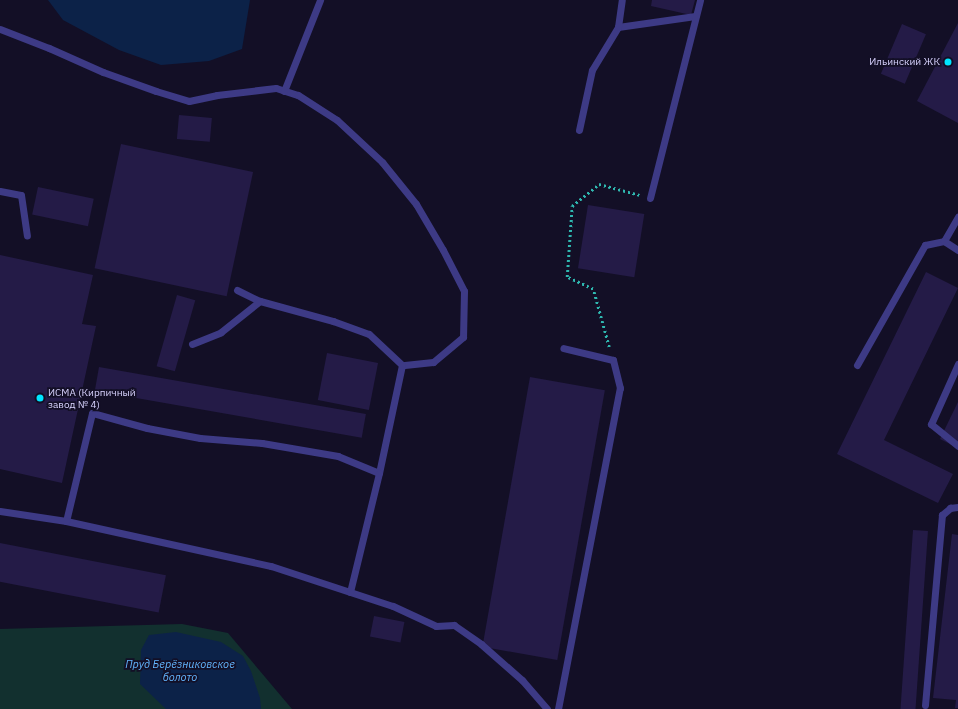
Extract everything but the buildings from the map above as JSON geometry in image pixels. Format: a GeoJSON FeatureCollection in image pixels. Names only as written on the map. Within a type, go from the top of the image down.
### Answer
{"type":"FeatureCollection","features":[{"type":"Feature","properties":{"kind":"lane"},"geometry":{"type":"LineString","coordinates":[[284,91],[320,0]]}},
{"type":"Feature","properties":{"kind":"lane"},"geometry":{"type":"LineString","coordinates":[[579,130],[592,70],[618,27],[622,0]]}},
{"type":"Feature","properties":{"kind":"lane"},"geometry":{"type":"LineString","coordinates":[[650,198],[700,0]]}},
{"type":"Feature","properties":{"kind":"lane"},"geometry":{"type":"LineString","coordinates":[[618,27],[695,16]]}},
{"type":"Feature","properties":{"kind":"lane"},"geometry":{"type":"LineString","coordinates":[[0,29],[49,48],[102,72],[189,101],[218,95],[276,88],[298,95],[337,120],[382,162],[416,204],[443,250],[464,292],[463,338],[433,362],[402,365],[369,334],[332,321],[260,301],[237,290]]}},
{"type":"Feature","properties":{"kind":"lane"},"geometry":{"type":"LineString","coordinates":[[0,191],[21,195],[27,236]]}},
{"type":"Feature","properties":{"kind":"lane"},"geometry":{"type":"LineString","coordinates":[[944,241],[958,217]]}},
{"type":"Feature","properties":{"kind":"lane"},"geometry":{"type":"LineString","coordinates":[[857,365],[925,245],[944,241],[958,250]]}},
{"type":"Feature","properties":{"kind":"lane"},"geometry":{"type":"LineString","coordinates":[[192,344],[222,332],[260,301]]}},
{"type":"Feature","properties":{"kind":"lane"},"geometry":{"type":"LineString","coordinates":[[558,709],[620,388],[613,360],[563,348]]}},
{"type":"Feature","properties":{"kind":"lane"},"geometry":{"type":"LineString","coordinates":[[958,364],[931,424],[958,446]]}},
{"type":"Feature","properties":{"kind":"lane"},"geometry":{"type":"LineString","coordinates":[[350,592],[379,473],[402,365]]}},
{"type":"Feature","properties":{"kind":"lane"},"geometry":{"type":"LineString","coordinates":[[66,521],[92,414],[147,428],[200,438],[262,443],[338,456],[379,473]]}},
{"type":"Feature","properties":{"kind":"lane"},"geometry":{"type":"LineString","coordinates":[[925,704],[942,515],[950,508],[958,507]]}},
{"type":"Feature","properties":{"kind":"lane"},"geometry":{"type":"LineString","coordinates":[[0,511],[66,521],[271,566],[393,606],[436,626],[454,625],[481,644],[522,680],[546,709]]}},
{"type":"Feature","properties":{"kind":"path"},"geometry":{"type":"LineString","coordinates":[[613,360],[604,334],[593,289],[567,277],[572,206],[600,184],[650,198]]}},
{"type":"Feature","properties":{"kind":"green space"},"geometry":{"type":"Polygon","coordinates":[[[182,624],[228,633],[292,709],[0,709],[0,629],[182,624]]]}},
{"type":"Feature","properties":{"kind":"water"},"geometry":{"type":"Polygon","coordinates":[[[48,0],[250,0],[242,49],[209,61],[161,65],[119,50],[63,20],[48,0]]]}},
{"type":"Feature","properties":{"kind":"water","name":"Пруд Берёзниковское болото"},"geometry":{"type":"Polygon","coordinates":[[[176,632],[221,642],[243,656],[251,671],[260,698],[261,709],[166,709],[140,684],[141,650],[149,635],[176,632]]]}},
{"type":"Feature","properties":{"kind":"place","name":"Ильинский ЖК"},"geometry":{"type":"Point","coordinates":[948,62]}},
{"type":"Feature","properties":{"kind":"place","name":"ИСМА (Кирпичный завод № 4)"},"geometry":{"type":"Point","coordinates":[40,398]}}]}
